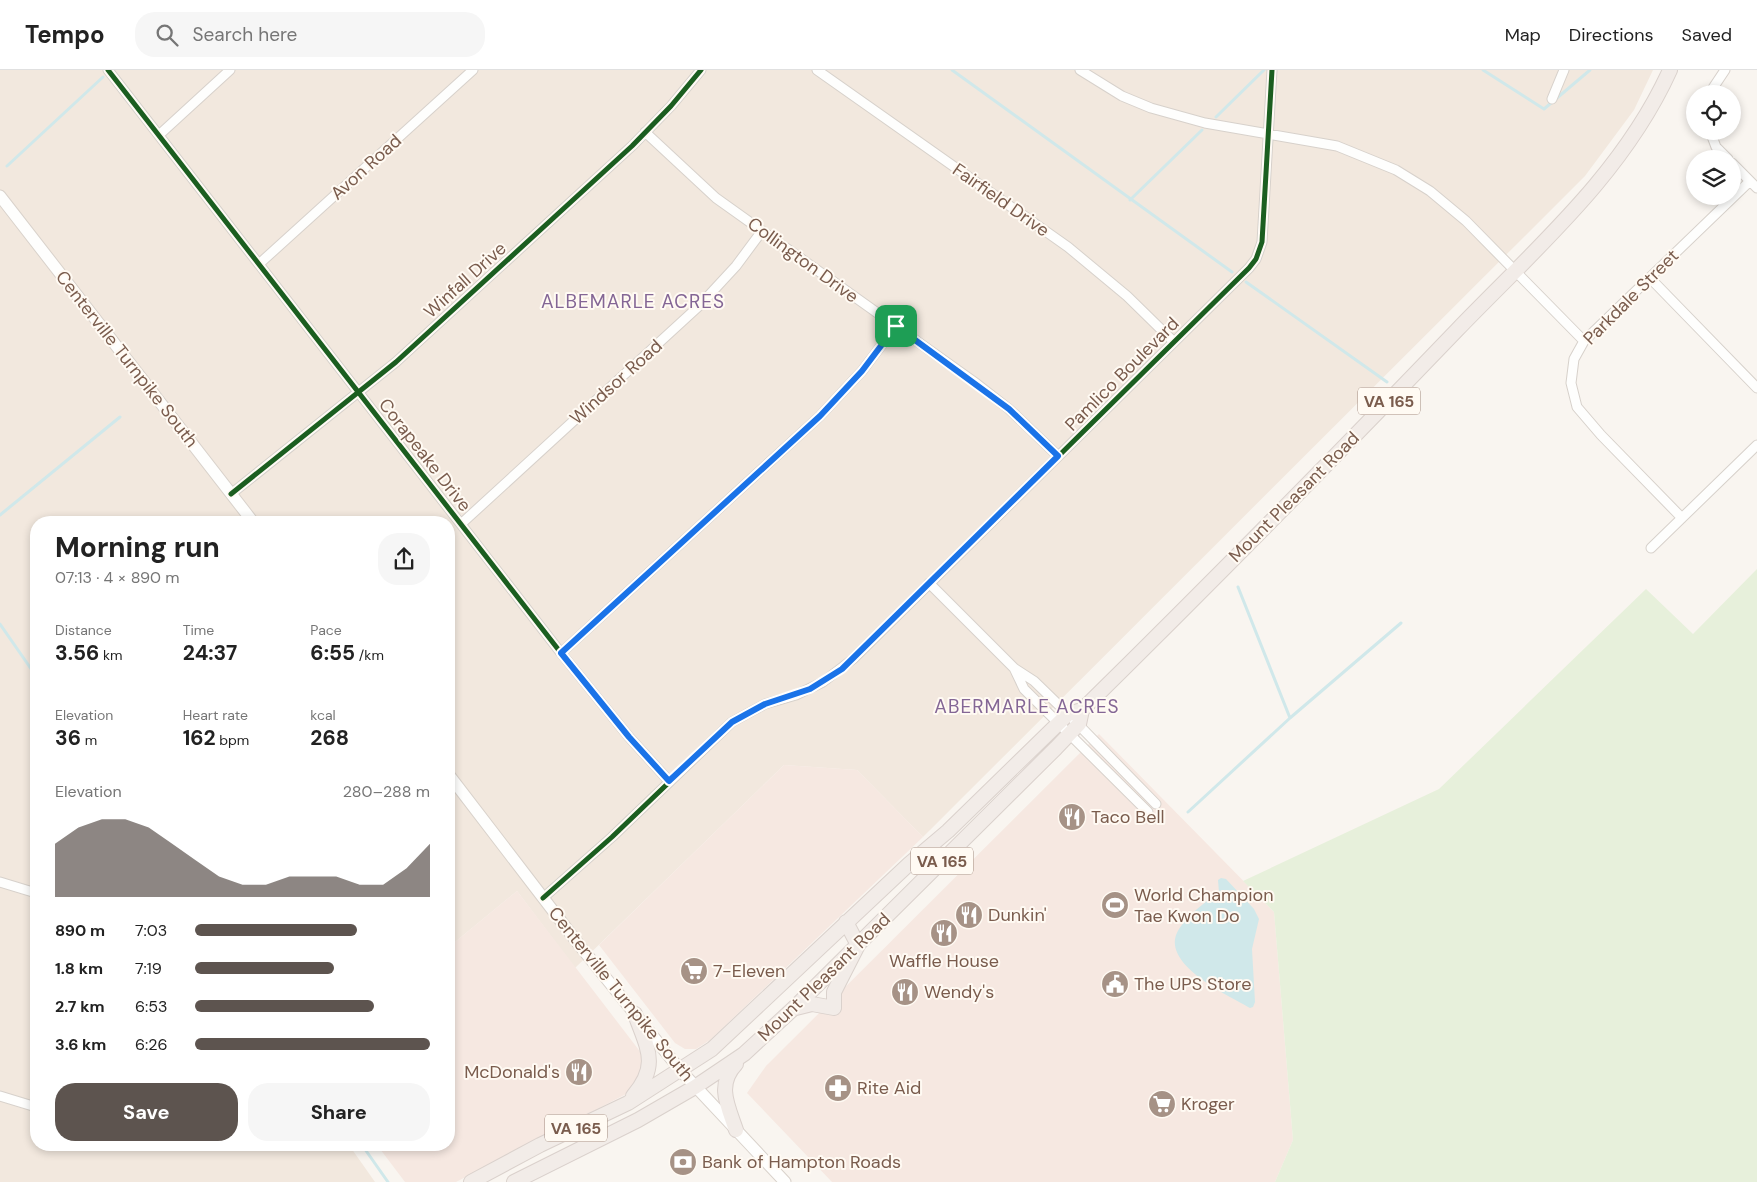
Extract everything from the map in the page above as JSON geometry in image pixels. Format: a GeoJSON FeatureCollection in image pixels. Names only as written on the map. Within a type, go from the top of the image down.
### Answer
{"type":"FeatureCollection","features":[{"type":"Feature","properties":{"kind":"highway","name":"Mount Pleasant Road"},"geometry":{"type":"LineString","coordinates":[[471,1182],[540,1145],[628,1103],[712,1049],[742,1023],[846,922],[948,831],[1070,716],[1514,272],[1570,214],[1606,173],[1634,134],[1670,70]]}},
{"type":"Feature","properties":{"kind":"highway"},"geometry":{"type":"LineString","coordinates":[[1070,716],[1074,729]]}},
{"type":"Feature","properties":{"kind":"highway","name":"Mount Pleasant Road"},"geometry":{"type":"LineString","coordinates":[[514,1182],[600,1140],[695,1087],[744,1054],[794,1008],[1074,729]]}},
{"type":"Feature","properties":{"kind":"highway"},"geometry":{"type":"LineString","coordinates":[[794,1008],[812,1004],[834,1008],[834,992],[858,944],[846,922]]}},
{"type":"Feature","properties":{"kind":"highway"},"geometry":{"type":"LineString","coordinates":[[628,1103],[643,1085],[649,1070],[648,1050],[636,1014]]}},
{"type":"Feature","properties":{"kind":"highway"},"geometry":{"type":"LineString","coordinates":[[736,1130],[725,1098],[724,1085],[729,1071],[744,1054]]}},
{"type":"Feature","properties":{"kind":"main road","name":"Centerville Turnpike South"},"geometry":{"type":"LineString","coordinates":[[0,196],[248,516]]}},
{"type":"Feature","properties":{"kind":"main road","name":"Centerville Turnpike South"},"geometry":{"type":"LineString","coordinates":[[455,783],[543,898],[680,1071],[785,1182]]}},
{"type":"Feature","properties":{"kind":"street","name":"Corapeake Drive"},"geometry":{"type":"LineString","coordinates":[[108,70],[455,516]]}},
{"type":"Feature","properties":{"kind":"street"},"geometry":{"type":"LineString","coordinates":[[159,135],[230,70]]}},
{"type":"Feature","properties":{"kind":"street","name":"Avon Road"},"geometry":{"type":"LineString","coordinates":[[260,264],[473,70]]}},
{"type":"Feature","properties":{"kind":"street","name":"Winfall Drive"},"geometry":{"type":"LineString","coordinates":[[231,494],[359,392],[463,301],[645,132],[701,70]]}},
{"type":"Feature","properties":{"kind":"street","name":"Fairfield Drive"},"geometry":{"type":"LineString","coordinates":[[817,70],[1068,247],[1127,296],[1174,342]]}},
{"type":"Feature","properties":{"kind":"street"},"geometry":{"type":"LineString","coordinates":[[1080,70],[1122,96],[1151,108],[1197,121],[1337,146],[1396,170],[1443,200],[1584,341]]}},
{"type":"Feature","properties":{"kind":"street","name":"Pamlico Boulevard"},"geometry":{"type":"LineString","coordinates":[[543,898],[612,837],[732,722],[765,704],[810,689],[842,669],[1249,268],[1260,249],[1272,70]]}},
{"type":"Feature","properties":{"kind":"street"},"geometry":{"type":"LineString","coordinates":[[1552,99],[1564,70]]}},
{"type":"Feature","properties":{"kind":"street"},"geometry":{"type":"LineString","coordinates":[[1715,85],[1725,70]]}},
{"type":"Feature","properties":{"kind":"street","name":"Collington Drive"},"geometry":{"type":"LineString","coordinates":[[645,132],[716,198],[1009,409],[1058,456]]}},
{"type":"Feature","properties":{"kind":"street"},"geometry":{"type":"LineString","coordinates":[[1741,172],[1754,185]]}},
{"type":"Feature","properties":{"kind":"street","name":"Parkdale Street"},"geometry":{"type":"LineString","coordinates":[[1682,518],[1601,435],[1577,407],[1571,383],[1574,359],[1584,341],[1650,278],[1754,185]]}},
{"type":"Feature","properties":{"kind":"street","name":"Windsor Road"},"geometry":{"type":"LineString","coordinates":[[461,524],[699,306],[736,266],[762,231]]}},
{"type":"Feature","properties":{"kind":"street"},"geometry":{"type":"LineString","coordinates":[[1650,278],[1757,388]]}},
{"type":"Feature","properties":{"kind":"street"},"geometry":{"type":"LineString","coordinates":[[561,653],[820,416],[862,371],[896,326]]}},
{"type":"Feature","properties":{"kind":"street"},"geometry":{"type":"LineString","coordinates":[[1651,548],[1757,445]]}},
{"type":"Feature","properties":{"kind":"street","name":"Corapeake Drive"},"geometry":{"type":"LineString","coordinates":[[455,516],[624,731],[669,781]]}},
{"type":"Feature","properties":{"kind":"street"},"geometry":{"type":"LineString","coordinates":[[929,583],[1014,668],[1034,680],[1070,716],[1074,729],[1148,812]]}},
{"type":"Feature","properties":{"kind":"street"},"geometry":{"type":"LineString","coordinates":[[1014,668],[1024,689],[1070,716]]}},
{"type":"Feature","properties":{"kind":"street"},"geometry":{"type":"LineString","coordinates":[[1074,729],[1156,804]]}},
{"type":"Feature","properties":{"kind":"street"},"geometry":{"type":"LineString","coordinates":[[0,882],[30,891]]}},
{"type":"Feature","properties":{"kind":"street"},"geometry":{"type":"LineString","coordinates":[[0,1096],[30,1104]]}},
{"type":"Feature","properties":{"kind":"shaded area"},"geometry":{"type":"Polygon","coordinates":[[[0,70],[1653,70],[1634,110],[1585,176],[923,837],[857,770],[784,765],[575,968],[517,891],[455,942],[455,516],[30,516],[30,1151],[353,1151],[375,1182],[0,1182],[0,70]]]}},
{"type":"Feature","properties":{"kind":"shaded area"},"geometry":{"type":"Polygon","coordinates":[[[1099,734],[1274,912],[1293,1140],[1275,1182],[832,1182],[747,1093],[766,1066],[1099,734]]]}},
{"type":"Feature","properties":{"kind":"shaded area"},"geometry":{"type":"Polygon","coordinates":[[[784,765],[857,770],[923,837],[710,1040],[696,1049],[685,1049],[675,1043],[599,945],[784,765]]]}},
{"type":"Feature","properties":{"kind":"shaded area"},"geometry":{"type":"Polygon","coordinates":[[[517,891],[645,1058],[634,1090],[456,1182],[405,1182],[382,1151],[455,1151],[455,942],[517,891]]]}},
{"type":"Feature","properties":{"kind":"green space"},"geometry":{"type":"Polygon","coordinates":[[[1757,569],[1757,1182],[1275,1182],[1293,1140],[1274,912],[1243,881],[1439,789],[1646,589],[1693,634],[1757,569]]]}},
{"type":"Feature","properties":{"kind":"water"},"geometry":{"type":"Polygon","coordinates":[[[1221,878],[1226,879],[1254,909],[1259,919],[1252,949],[1255,1002],[1253,1007],[1250,1008],[1212,986],[1186,966],[1178,954],[1175,942],[1179,929],[1187,919],[1219,892],[1218,880],[1221,878]]]}},
{"type":"Feature","properties":{"kind":"waterway"},"geometry":{"type":"LineString","coordinates":[[952,70],[1232,272]]}},
{"type":"Feature","properties":{"kind":"waterway"},"geometry":{"type":"LineString","coordinates":[[1216,117],[1264,70]]}},
{"type":"Feature","properties":{"kind":"waterway"},"geometry":{"type":"LineString","coordinates":[[1483,70],[1544,109],[1590,70]]}},
{"type":"Feature","properties":{"kind":"waterway"},"geometry":{"type":"LineString","coordinates":[[7,166],[103,77]]}},
{"type":"Feature","properties":{"kind":"waterway"},"geometry":{"type":"LineString","coordinates":[[1130,200],[1202,130]]}},
{"type":"Feature","properties":{"kind":"waterway"},"geometry":{"type":"LineString","coordinates":[[1246,282],[1387,382]]}},
{"type":"Feature","properties":{"kind":"waterway"},"geometry":{"type":"LineString","coordinates":[[0,515],[120,417]]}},
{"type":"Feature","properties":{"kind":"waterway"},"geometry":{"type":"LineString","coordinates":[[1238,587],[1290,718]]}},
{"type":"Feature","properties":{"kind":"waterway"},"geometry":{"type":"LineString","coordinates":[[1188,812],[1290,718],[1401,623]]}},
{"type":"Feature","properties":{"kind":"waterway"},"geometry":{"type":"LineString","coordinates":[[0,624],[30,667]]}},
{"type":"Feature","properties":{"kind":"waterway"},"geometry":{"type":"LineString","coordinates":[[366,1151],[388,1182]]}},
{"type":"Feature","properties":{"kind":"cycle path"},"geometry":{"type":"LineString","coordinates":[[108,70],[455,516]]}},
{"type":"Feature","properties":{"kind":"cycle path"},"geometry":{"type":"LineString","coordinates":[[231,494],[396,362],[632,146],[671,106],[701,70]]}},
{"type":"Feature","properties":{"kind":"cycle path"},"geometry":{"type":"LineString","coordinates":[[543,898],[612,837],[732,722],[765,704],[796,695],[823,682],[853,659],[1249,268],[1256,259],[1262,242],[1272,70]]}},
{"type":"Feature","properties":{"kind":"cycle path"},"geometry":{"type":"LineString","coordinates":[[455,517],[561,653],[629,737],[669,781]]}},
{"type":"Feature","properties":{"kind":"place","name":"Taco Bell"},"geometry":{"type":"Point","coordinates":[1072,817]}},
{"type":"Feature","properties":{"kind":"place","name":"World Champion Tae Kwon Do"},"geometry":{"type":"Point","coordinates":[1115,905]}},
{"type":"Feature","properties":{"kind":"place","name":"Dunkin'"},"geometry":{"type":"Point","coordinates":[969,915]}},
{"type":"Feature","properties":{"kind":"place","name":"Waffle House"},"geometry":{"type":"Point","coordinates":[944,933]}},
{"type":"Feature","properties":{"kind":"place","name":"7-Eleven"},"geometry":{"type":"Point","coordinates":[694,971]}},
{"type":"Feature","properties":{"kind":"place","name":"The UPS Store"},"geometry":{"type":"Point","coordinates":[1115,984]}},
{"type":"Feature","properties":{"kind":"place","name":"Wendy's"},"geometry":{"type":"Point","coordinates":[905,992]}},
{"type":"Feature","properties":{"kind":"place","name":"McDonald's"},"geometry":{"type":"Point","coordinates":[579,1072]}},
{"type":"Feature","properties":{"kind":"place","name":"Rite Aid"},"geometry":{"type":"Point","coordinates":[838,1088]}},
{"type":"Feature","properties":{"kind":"place","name":"Kroger"},"geometry":{"type":"Point","coordinates":[1162,1104]}},
{"type":"Feature","properties":{"kind":"place","name":"Bank of Hampton Roads"},"geometry":{"type":"Point","coordinates":[683,1162]}},
{"type":"Feature","properties":{"kind":"district","name":"ALBEMARLE ACRES"},"geometry":{"type":"Point","coordinates":[633,301]}},
{"type":"Feature","properties":{"kind":"district","name":"ABERMARLE ACRES"},"geometry":{"type":"Point","coordinates":[1027,706]}},
{"type":"Feature","properties":{"kind":"route"},"geometry":{"type":"LineString","coordinates":[[896,326],[978,384],[1039,436],[1058,456],[842,669],[810,689],[765,704],[732,722],[718,733],[669,781],[608,713],[561,653],[820,416],[846,390],[896,326]]}}]}
